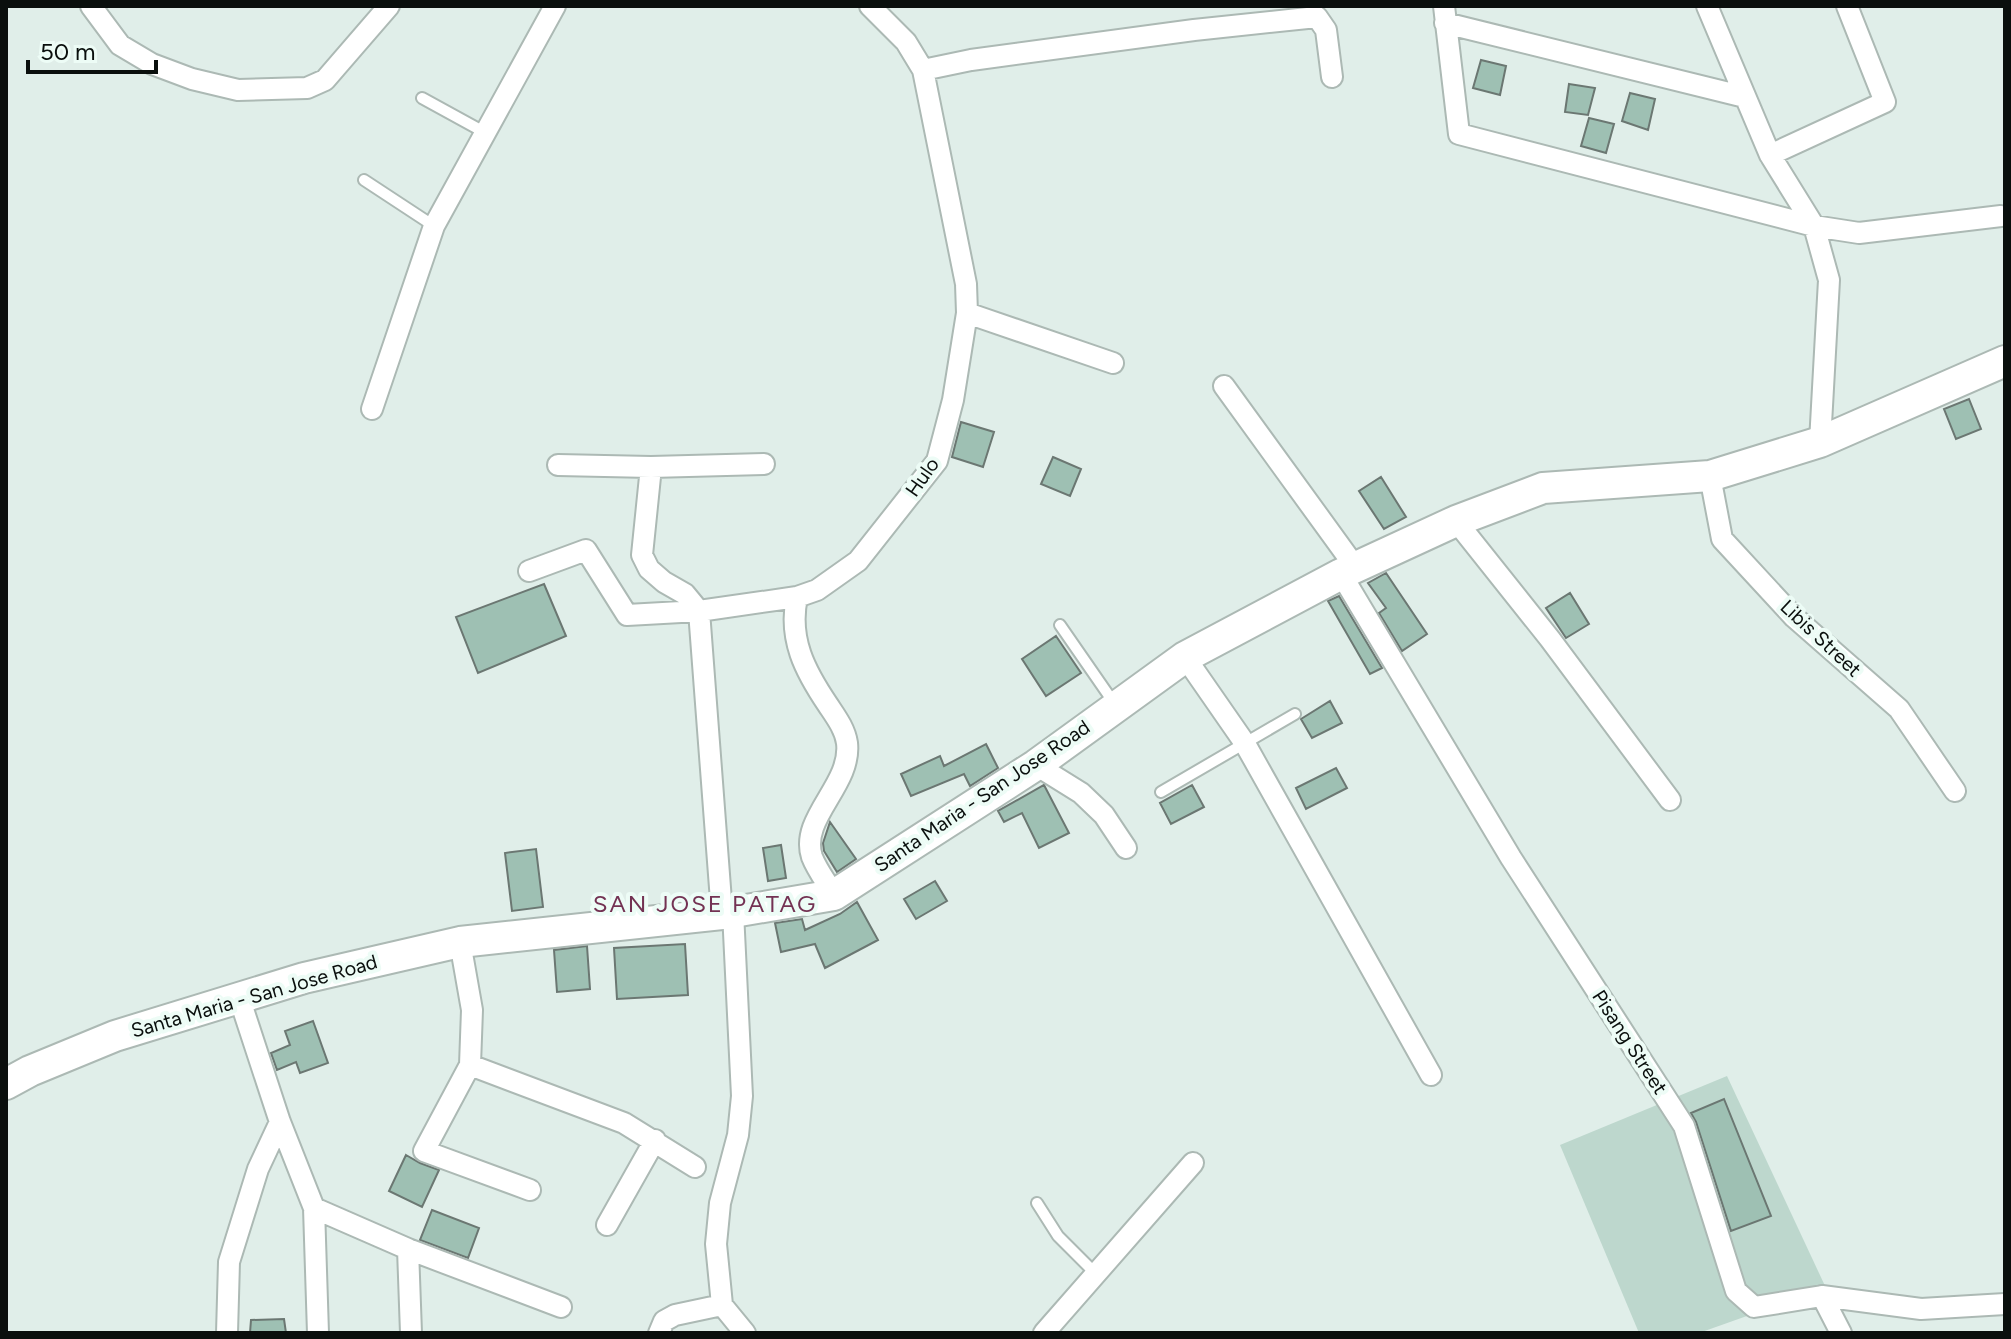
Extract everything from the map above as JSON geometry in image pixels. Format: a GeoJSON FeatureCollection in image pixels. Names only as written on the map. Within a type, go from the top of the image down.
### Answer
{"type":"FeatureCollection","features":[{"type":"Feature","properties":{"kind":"main road","name":"Santa Maria - San Jose Road"},"geometry":{"type":"LineString","coordinates":[[6,1084],[115,1036],[239,997],[304,978],[460,942],[728,913],[834,895],[1036,765],[1185,657],[1348,571],[1456,521],[1543,488],[1710,476],[1820,442],[2005,361]]}},
{"type":"Feature","properties":{"kind":"street"},"geometry":{"type":"LineString","coordinates":[[91,6],[120,45],[152,64],[192,79],[238,90],[307,88],[325,80],[387,6]]}},
{"type":"Feature","properties":{"kind":"street"},"geometry":{"type":"LineString","coordinates":[[372,409],[434,226],[555,6]]}},
{"type":"Feature","properties":{"kind":"street","name":"Hulo"},"geometry":{"type":"LineString","coordinates":[[529,571],[586,550],[627,615],[699,611],[797,597],[817,590],[858,561],[937,461],[953,400],[967,313],[966,284],[923,70],[906,42],[870,6]]}},
{"type":"Feature","properties":{"kind":"street"},"geometry":{"type":"LineString","coordinates":[[1707,6],[1770,155],[1814,226],[1829,280],[1820,442]]}},
{"type":"Feature","properties":{"kind":"street"},"geometry":{"type":"LineString","coordinates":[[1770,155],[1885,102],[1847,6]]}},
{"type":"Feature","properties":{"kind":"street"},"geometry":{"type":"LineString","coordinates":[[1745,97],[1445,15],[1459,134],[1814,226],[1859,233],[2001,216]]}},
{"type":"Feature","properties":{"kind":"street"},"geometry":{"type":"LineString","coordinates":[[923,70],[971,60],[1194,30],[1317,17],[1326,30],[1332,77]]}},
{"type":"Feature","properties":{"kind":"street"},"geometry":{"type":"LineString","coordinates":[[967,313],[1113,363]]}},
{"type":"Feature","properties":{"kind":"street"},"geometry":{"type":"LineString","coordinates":[[1224,386],[1348,571]]}},
{"type":"Feature","properties":{"kind":"street"},"geometry":{"type":"LineString","coordinates":[[558,465],[651,467],[764,464]]}},
{"type":"Feature","properties":{"kind":"street"},"geometry":{"type":"LineString","coordinates":[[651,467],[642,555],[649,569],[685,594],[699,611],[742,1096],[738,1135],[720,1203],[716,1244],[722,1305],[745,1333]]}},
{"type":"Feature","properties":{"kind":"street","name":"Libis Street"},"geometry":{"type":"LineString","coordinates":[[1710,476],[1722,539],[1794,617],[1899,709],[1955,791]]}},
{"type":"Feature","properties":{"kind":"street"},"geometry":{"type":"LineString","coordinates":[[1456,521],[1550,639],[1670,800]]}},
{"type":"Feature","properties":{"kind":"street","name":"Pisang Street"},"geometry":{"type":"LineString","coordinates":[[1348,571],[1511,858],[1684,1126],[1736,1291],[1754,1307],[1822,1296],[1921,1309],[2005,1304]]}},
{"type":"Feature","properties":{"kind":"street"},"geometry":{"type":"LineString","coordinates":[[797,597],[793,614],[797,648],[808,675],[845,734],[848,748],[842,777],[812,828],[812,856],[834,895]]}},
{"type":"Feature","properties":{"kind":"street"},"geometry":{"type":"LineString","coordinates":[[1185,657],[1244,742],[1431,1075]]}},
{"type":"Feature","properties":{"kind":"street"},"geometry":{"type":"LineString","coordinates":[[1036,765],[1081,793],[1104,815],[1126,848]]}},
{"type":"Feature","properties":{"kind":"street"},"geometry":{"type":"LineString","coordinates":[[460,942],[472,1010],[470,1065],[424,1151],[530,1190]]}},
{"type":"Feature","properties":{"kind":"street"},"geometry":{"type":"LineString","coordinates":[[239,997],[280,1122],[314,1208],[318,1333]]}},
{"type":"Feature","properties":{"kind":"street"},"geometry":{"type":"LineString","coordinates":[[470,1065],[624,1123],[695,1167]]}},
{"type":"Feature","properties":{"kind":"street"},"geometry":{"type":"LineString","coordinates":[[227,1333],[229,1262],[258,1169],[280,1122]]}},
{"type":"Feature","properties":{"kind":"street"},"geometry":{"type":"LineString","coordinates":[[607,1225],[655,1140]]}},
{"type":"Feature","properties":{"kind":"street"},"geometry":{"type":"LineString","coordinates":[[1044,1333],[1193,1163]]}},
{"type":"Feature","properties":{"kind":"street"},"geometry":{"type":"LineString","coordinates":[[314,1208],[408,1249],[561,1307]]}},
{"type":"Feature","properties":{"kind":"street"},"geometry":{"type":"LineString","coordinates":[[408,1249],[411,1333]]}},
{"type":"Feature","properties":{"kind":"street"},"geometry":{"type":"LineString","coordinates":[[1822,1296],[1841,1333]]}},
{"type":"Feature","properties":{"kind":"street"},"geometry":{"type":"LineString","coordinates":[[659,1333],[664,1321],[675,1315],[722,1305]]}},
{"type":"Feature","properties":{"kind":"lane"},"geometry":{"type":"LineString","coordinates":[[422,98],[484,132]]}},
{"type":"Feature","properties":{"kind":"lane"},"geometry":{"type":"LineString","coordinates":[[364,180],[434,226]]}},
{"type":"Feature","properties":{"kind":"lane"},"geometry":{"type":"LineString","coordinates":[[1060,625],[1115,705]]}},
{"type":"Feature","properties":{"kind":"lane"},"geometry":{"type":"LineString","coordinates":[[1161,792],[1295,714]]}},
{"type":"Feature","properties":{"kind":"lane"},"geometry":{"type":"LineString","coordinates":[[1037,1203],[1058,1236],[1096,1274]]}},
{"type":"Feature","properties":{"kind":"green space"},"geometry":{"type":"Polygon","coordinates":[[[1727,1076],[1826,1288],[1699,1333],[1639,1333],[1560,1145],[1727,1076]]]}},
{"type":"Feature","properties":{"kind":"building"},"geometry":{"type":"Polygon","coordinates":[[[1481,60],[1506,66],[1500,95],[1473,88],[1481,60]]]}},
{"type":"Feature","properties":{"kind":"building"},"geometry":{"type":"Polygon","coordinates":[[[1569,84],[1595,88],[1588,115],[1565,112],[1569,84]]]}},
{"type":"Feature","properties":{"kind":"building"},"geometry":{"type":"Polygon","coordinates":[[[1630,93],[1655,99],[1648,130],[1622,121],[1630,93]]]}},
{"type":"Feature","properties":{"kind":"building"},"geometry":{"type":"Polygon","coordinates":[[[1589,118],[1614,124],[1606,153],[1581,146],[1589,118]]]}},
{"type":"Feature","properties":{"kind":"building"},"geometry":{"type":"Polygon","coordinates":[[[1969,399],[1981,429],[1956,439],[1944,409],[1969,399]]]}},
{"type":"Feature","properties":{"kind":"building"},"geometry":{"type":"Polygon","coordinates":[[[961,422],[994,432],[983,467],[952,457],[961,422]]]}},
{"type":"Feature","properties":{"kind":"building"},"geometry":{"type":"Polygon","coordinates":[[[1053,457],[1081,469],[1070,496],[1041,484],[1053,457]]]}},
{"type":"Feature","properties":{"kind":"building"},"geometry":{"type":"Polygon","coordinates":[[[1381,477],[1406,517],[1384,529],[1359,491],[1381,477]]]}},
{"type":"Feature","properties":{"kind":"building"},"geometry":{"type":"Polygon","coordinates":[[[1386,573],[1427,634],[1402,651],[1379,613],[1386,608],[1368,583],[1386,573]]]}},
{"type":"Feature","properties":{"kind":"building"},"geometry":{"type":"Polygon","coordinates":[[[544,584],[566,636],[478,673],[456,617],[544,584]]]}},
{"type":"Feature","properties":{"kind":"building"},"geometry":{"type":"Polygon","coordinates":[[[1570,593],[1589,624],[1566,638],[1546,608],[1570,593]]]}},
{"type":"Feature","properties":{"kind":"building"},"geometry":{"type":"Polygon","coordinates":[[[1339,596],[1382,668],[1370,674],[1328,601],[1339,596]]]}},
{"type":"Feature","properties":{"kind":"building"},"geometry":{"type":"Polygon","coordinates":[[[1056,636],[1081,673],[1046,696],[1022,659],[1056,636]]]}},
{"type":"Feature","properties":{"kind":"building"},"geometry":{"type":"Polygon","coordinates":[[[1330,701],[1342,723],[1312,738],[1301,719],[1330,701]]]}},
{"type":"Feature","properties":{"kind":"building"},"geometry":{"type":"Polygon","coordinates":[[[986,744],[998,768],[970,786],[964,774],[911,796],[901,774],[940,756],[944,766],[986,744]]]}},
{"type":"Feature","properties":{"kind":"building"},"geometry":{"type":"Polygon","coordinates":[[[1336,768],[1347,788],[1306,809],[1296,788],[1336,768]]]}},
{"type":"Feature","properties":{"kind":"building"},"geometry":{"type":"Polygon","coordinates":[[[1044,785],[1069,833],[1039,848],[1022,813],[1004,822],[998,811],[1044,785]]]}},
{"type":"Feature","properties":{"kind":"building"},"geometry":{"type":"Polygon","coordinates":[[[1192,785],[1204,807],[1171,824],[1160,803],[1192,785]]]}},
{"type":"Feature","properties":{"kind":"building"},"geometry":{"type":"Polygon","coordinates":[[[830,822],[856,859],[837,872],[824,851],[823,843],[830,822]]]}},
{"type":"Feature","properties":{"kind":"building"},"geometry":{"type":"Polygon","coordinates":[[[781,845],[786,878],[768,881],[763,848],[781,845]]]}},
{"type":"Feature","properties":{"kind":"building"},"geometry":{"type":"Polygon","coordinates":[[[536,849],[543,907],[512,911],[505,853],[536,849]]]}},
{"type":"Feature","properties":{"kind":"building"},"geometry":{"type":"Polygon","coordinates":[[[935,881],[947,901],[916,919],[904,899],[935,881]]]}},
{"type":"Feature","properties":{"kind":"building"},"geometry":{"type":"Polygon","coordinates":[[[857,902],[878,940],[825,968],[815,944],[781,952],[775,923],[802,919],[805,930],[840,914],[857,902]]]}},
{"type":"Feature","properties":{"kind":"building"},"geometry":{"type":"Polygon","coordinates":[[[685,944],[688,995],[617,999],[614,948],[685,944]]]}},
{"type":"Feature","properties":{"kind":"building"},"geometry":{"type":"Polygon","coordinates":[[[587,946],[590,989],[557,992],[554,950],[587,946]]]}},
{"type":"Feature","properties":{"kind":"building"},"geometry":{"type":"Polygon","coordinates":[[[313,1021],[328,1063],[300,1073],[296,1062],[277,1070],[271,1053],[290,1045],[285,1031],[313,1021]]]}},
{"type":"Feature","properties":{"kind":"building"},"geometry":{"type":"Polygon","coordinates":[[[1724,1099],[1771,1216],[1731,1231],[1691,1113],[1724,1099]]]}},
{"type":"Feature","properties":{"kind":"building"},"geometry":{"type":"Polygon","coordinates":[[[406,1155],[439,1170],[422,1207],[389,1191],[406,1155]]]}},
{"type":"Feature","properties":{"kind":"building"},"geometry":{"type":"Polygon","coordinates":[[[432,1210],[479,1228],[468,1258],[420,1240],[432,1210]]]}},
{"type":"Feature","properties":{"kind":"building"},"geometry":{"type":"Polygon","coordinates":[[[284,1319],[286,1333],[250,1333],[251,1320],[284,1319]]]}},
{"type":"Feature","properties":{"kind":"district","name":"SAN JOSE PATAG"},"geometry":{"type":"Point","coordinates":[705,903]}}]}
